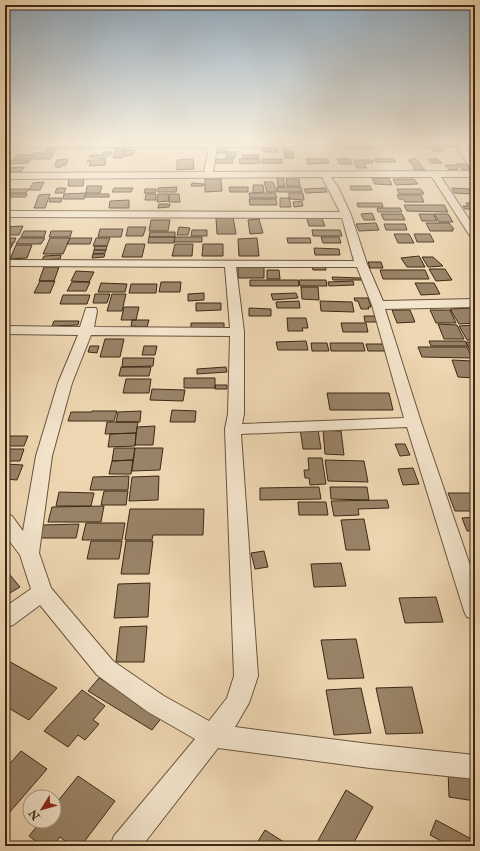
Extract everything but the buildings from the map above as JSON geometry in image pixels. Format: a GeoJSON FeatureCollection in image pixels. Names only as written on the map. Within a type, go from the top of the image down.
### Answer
{"type":"FeatureCollection","features":[{"type":"Feature","properties":{"kind":"street"},"geometry":{"type":"LineString","coordinates":[[328,182],[334,187],[346,215],[361,264],[378,305],[413,422],[475,611]]}},
{"type":"Feature","properties":{"kind":"street"},"geometry":{"type":"LineString","coordinates":[[440,182],[475,236]]}},
{"type":"Feature","properties":{"kind":"street"},"geometry":{"type":"LineString","coordinates":[[5,214],[346,215]]}},
{"type":"Feature","properties":{"kind":"street"},"geometry":{"type":"LineString","coordinates":[[5,263],[361,264]]}},
{"type":"Feature","properties":{"kind":"street"},"geometry":{"type":"LineString","coordinates":[[124,846],[213,736],[237,703],[246,676],[233,429],[236,414],[237,332],[230,263]]}},
{"type":"Feature","properties":{"kind":"street"},"geometry":{"type":"LineString","coordinates":[[378,305],[475,303]]}},
{"type":"Feature","properties":{"kind":"street"},"geometry":{"type":"LineString","coordinates":[[29,553],[44,456],[65,383],[86,330],[91,311]]}},
{"type":"Feature","properties":{"kind":"street"},"geometry":{"type":"LineString","coordinates":[[5,330],[237,332]]}},
{"type":"Feature","properties":{"kind":"street"},"geometry":{"type":"LineString","coordinates":[[233,429],[413,422]]}},
{"type":"Feature","properties":{"kind":"street"},"geometry":{"type":"LineString","coordinates":[[5,522],[29,553],[42,592],[105,668],[156,704],[213,736],[370,756],[475,767]]}},
{"type":"Feature","properties":{"kind":"street"},"geometry":{"type":"LineString","coordinates":[[5,619],[42,592]]}}]}
